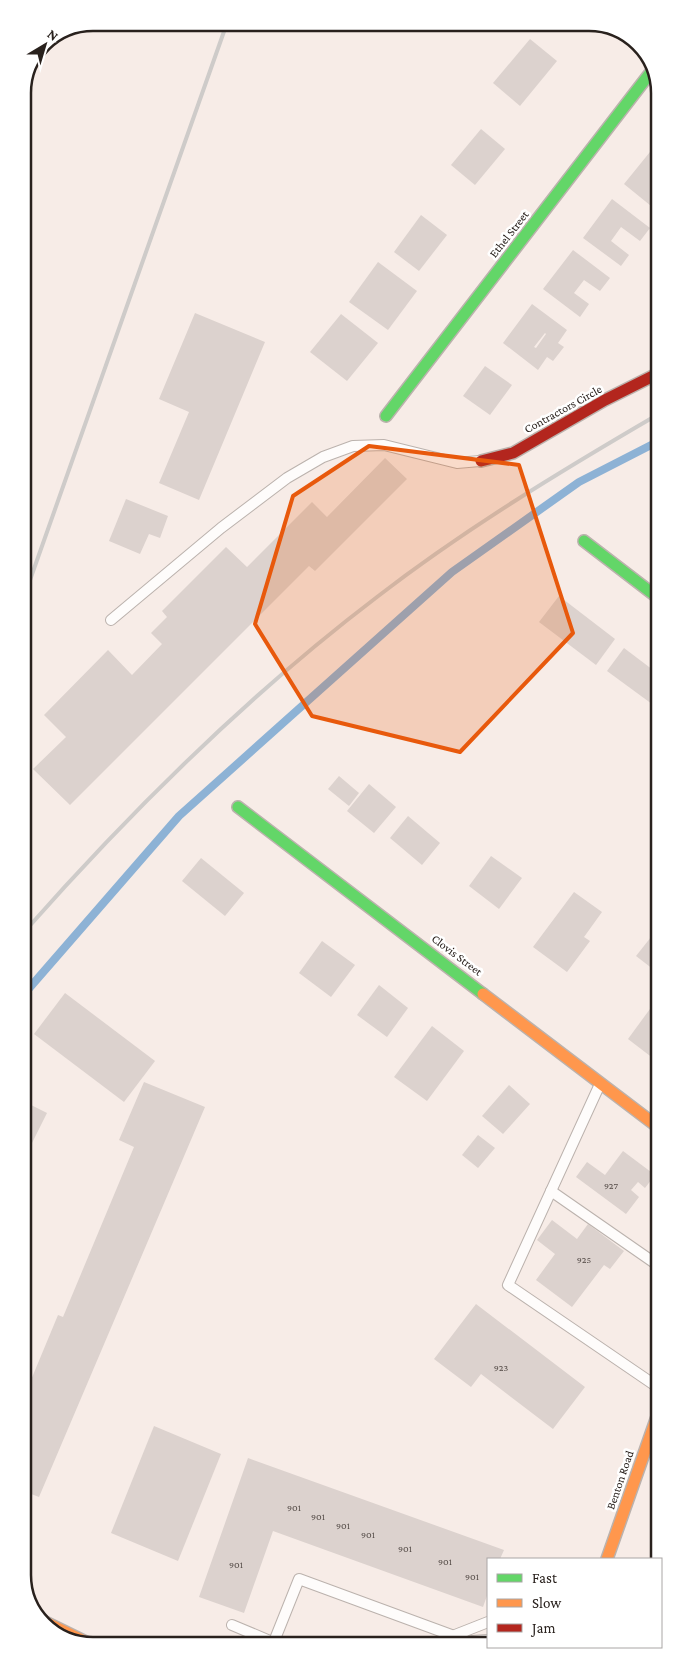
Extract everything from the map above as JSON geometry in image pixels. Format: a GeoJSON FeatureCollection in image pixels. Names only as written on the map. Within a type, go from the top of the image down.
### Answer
{"type":"FeatureCollection","features":[{"type":"Feature","properties":{"kind":"street","name":"Ethel Street"},"geometry":{"type":"LineString","coordinates":[[386,416],[648,76]]}},
{"type":"Feature","properties":{"kind":"street","name":"Contractors Circle"},"geometry":{"type":"LineString","coordinates":[[481,461],[513,453],[605,400],[651,377]]}},
{"type":"Feature","properties":{"kind":"street"},"geometry":{"type":"LineString","coordinates":[[584,541],[651,592]]}},
{"type":"Feature","properties":{"kind":"street","name":"Clovis Street"},"geometry":{"type":"LineString","coordinates":[[238,807],[651,1121]]}},
{"type":"Feature","properties":{"kind":"street","name":"Benton Road"},"geometry":{"type":"LineString","coordinates":[[607,1558],[651,1434]]}},
{"type":"Feature","properties":{"kind":"lane"},"geometry":{"type":"LineString","coordinates":[[111,620],[221,528],[287,478],[323,457],[353,446],[384,445],[457,463],[481,461]]}},
{"type":"Feature","properties":{"kind":"lane"},"geometry":{"type":"LineString","coordinates":[[601,1083],[508,1285],[651,1383]]}},
{"type":"Feature","properties":{"kind":"lane"},"geometry":{"type":"LineString","coordinates":[[551,1191],[651,1260]]}},
{"type":"Feature","properties":{"kind":"lane"},"geometry":{"type":"LineString","coordinates":[[278,1637],[300,1579],[460,1637]]}},
{"type":"Feature","properties":{"kind":"lane"},"geometry":{"type":"LineString","coordinates":[[455,1635],[487,1622]]}},
{"type":"Feature","properties":{"kind":"lane"},"geometry":{"type":"LineString","coordinates":[[232,1625],[259,1637]]}},
{"type":"Feature","properties":{"kind":"highlighted area"},"geometry":{"type":"Polygon","coordinates":[[[369,446],[519,465],[573,633],[460,752],[312,716],[255,624],[293,496],[369,446]]]}},
{"type":"Feature","properties":{"kind":"building"},"geometry":{"type":"Polygon","coordinates":[[[530,39],[557,61],[520,106],[493,83],[530,39]]]}},
{"type":"Feature","properties":{"kind":"building"},"geometry":{"type":"Polygon","coordinates":[[[481,129],[505,149],[475,185],[451,165],[481,129]]]}},
{"type":"Feature","properties":{"kind":"building"},"geometry":{"type":"Polygon","coordinates":[[[651,151],[651,206],[624,184],[651,151]]]}},
{"type":"Feature","properties":{"kind":"building"},"geometry":{"type":"Polygon","coordinates":[[[612,199],[650,228],[640,241],[621,227],[611,241],[629,255],[621,266],[583,238],[612,199]]]}},
{"type":"Feature","properties":{"kind":"building"},"geometry":{"type":"Polygon","coordinates":[[[421,215],[447,235],[419,271],[394,252],[421,215]]]}},
{"type":"Feature","properties":{"kind":"building"},"geometry":{"type":"Polygon","coordinates":[[[573,250],[610,278],[600,291],[584,280],[574,293],[589,304],[580,317],[543,289],[573,250]]]}},
{"type":"Feature","properties":{"kind":"building"},"geometry":{"type":"Polygon","coordinates":[[[378,262],[417,291],[388,330],[349,302],[378,262]]]}},
{"type":"Feature","properties":{"kind":"building"},"geometry":{"type":"Polygon","coordinates":[[[532,304],[567,330],[558,343],[564,347],[553,361],[547,357],[538,370],[503,343],[532,304]],[[545,333],[534,347],[536,348],[545,333]]]}},
{"type":"Feature","properties":{"kind":"building"},"geometry":{"type":"Polygon","coordinates":[[[195,313],[265,342],[199,500],[159,483],[189,412],[159,399],[195,313]]]}},
{"type":"Feature","properties":{"kind":"building"},"geometry":{"type":"Polygon","coordinates":[[[341,314],[378,343],[347,381],[310,352],[341,314]]]}},
{"type":"Feature","properties":{"kind":"building"},"geometry":{"type":"Polygon","coordinates":[[[485,366],[512,385],[490,415],[463,396],[485,366]]]}},
{"type":"Feature","properties":{"kind":"building"},"geometry":{"type":"Polygon","coordinates":[[[385,458],[407,479],[315,571],[309,566],[70,805],[33,769],[66,737],[44,715],[108,650],[132,675],[162,644],[151,633],[167,617],[162,611],[226,547],[247,567],[312,502],[327,517],[385,458]]]}},
{"type":"Feature","properties":{"kind":"building"},"geometry":{"type":"Polygon","coordinates":[[[126,499],[168,516],[160,538],[149,534],[140,554],[109,541],[126,499]]]}},
{"type":"Feature","properties":{"kind":"building"},"geometry":{"type":"Polygon","coordinates":[[[559,596],[615,639],[596,665],[539,622],[559,596]]]}},
{"type":"Feature","properties":{"kind":"building"},"geometry":{"type":"Polygon","coordinates":[[[624,648],[651,668],[651,703],[607,671],[624,648]]]}},
{"type":"Feature","properties":{"kind":"building"},"geometry":{"type":"Polygon","coordinates":[[[339,776],[359,793],[349,806],[328,789],[339,776]]]}},
{"type":"Feature","properties":{"kind":"building"},"geometry":{"type":"Polygon","coordinates":[[[369,784],[396,807],[374,833],[347,811],[369,784]]]}},
{"type":"Feature","properties":{"kind":"building"},"geometry":{"type":"Polygon","coordinates":[[[408,816],[440,843],[422,865],[390,838],[408,816]]]}},
{"type":"Feature","properties":{"kind":"building"},"geometry":{"type":"Polygon","coordinates":[[[491,856],[522,878],[499,909],[469,886],[491,856]]]}},
{"type":"Feature","properties":{"kind":"building"},"geometry":{"type":"Polygon","coordinates":[[[201,858],[244,893],[225,916],[182,881],[201,858]]]}},
{"type":"Feature","properties":{"kind":"building"},"geometry":{"type":"Polygon","coordinates":[[[574,892],[602,912],[584,937],[590,941],[567,972],[533,947],[574,892]]]}},
{"type":"Feature","properties":{"kind":"building"},"geometry":{"type":"Polygon","coordinates":[[[651,937],[651,968],[636,956],[651,937]]]}},
{"type":"Feature","properties":{"kind":"building"},"geometry":{"type":"Polygon","coordinates":[[[322,941],[355,965],[331,997],[299,973],[322,941]]]}},
{"type":"Feature","properties":{"kind":"building"},"geometry":{"type":"Polygon","coordinates":[[[379,985],[408,1008],[387,1037],[357,1015],[379,985]]]}},
{"type":"Feature","properties":{"kind":"building"},"geometry":{"type":"Polygon","coordinates":[[[65,993],[155,1061],[124,1102],[34,1034],[65,993]]]}},
{"type":"Feature","properties":{"kind":"building"},"geometry":{"type":"Polygon","coordinates":[[[651,1008],[651,1057],[628,1039],[651,1008]]]}},
{"type":"Feature","properties":{"kind":"building"},"geometry":{"type":"Polygon","coordinates":[[[432,1026],[464,1051],[427,1101],[394,1077],[432,1026]]]}},
{"type":"Feature","properties":{"kind":"building"},"geometry":{"type":"Polygon","coordinates":[[[144,1082],[205,1107],[39,1497],[31,1494],[31,1380],[58,1315],[63,1317],[134,1147],[119,1140],[144,1082]]]}},
{"type":"Feature","properties":{"kind":"building"},"geometry":{"type":"Polygon","coordinates":[[[509,1085],[530,1104],[503,1134],[482,1116],[509,1085]]]}},
{"type":"Feature","properties":{"kind":"building"},"geometry":{"type":"Polygon","coordinates":[[[31,1105],[47,1113],[31,1145],[31,1105]]]}},
{"type":"Feature","properties":{"kind":"building"},"geometry":{"type":"Polygon","coordinates":[[[478,1135],[495,1148],[478,1168],[462,1155],[478,1135]]]}},
{"type":"Feature","properties":{"kind":"building"},"geometry":{"type":"Polygon","coordinates":[[[623,1151],[651,1172],[651,1180],[645,1188],[638,1182],[631,1190],[639,1197],[626,1214],[576,1177],[587,1162],[605,1175],[623,1151]]]}},
{"type":"Feature","properties":{"kind":"building"},"geometry":{"type":"Polygon","coordinates":[[[552,1220],[577,1239],[588,1224],[624,1251],[610,1269],[604,1265],[572,1307],[536,1280],[555,1254],[537,1240],[552,1220]]]}},
{"type":"Feature","properties":{"kind":"building"},"geometry":{"type":"Polygon","coordinates":[[[476,1304],[585,1387],[553,1429],[481,1374],[471,1387],[434,1359],[476,1304]]]}},
{"type":"Feature","properties":{"kind":"building"},"geometry":{"type":"Polygon","coordinates":[[[154,1426],[221,1454],[178,1561],[111,1533],[154,1426]]]}},
{"type":"Feature","properties":{"kind":"building"},"geometry":{"type":"Polygon","coordinates":[[[248,1458],[504,1550],[500,1558],[487,1558],[487,1596],[483,1607],[273,1531],[244,1613],[199,1597],[248,1458]]]}},
{"type":"Feature","properties":{"kind":"waterway"},"geometry":{"type":"LineString","coordinates":[[31,986],[179,816],[452,572],[579,482],[651,445]]}},
{"type":"Feature","properties":{"kind":"railway"},"geometry":{"type":"LineString","coordinates":[[31,577],[224,31]]}},
{"type":"Feature","properties":{"kind":"railway"},"geometry":{"type":"LineString","coordinates":[[31,924],[149,798],[193,755],[237,714],[329,635],[410,572],[479,524],[549,479],[651,419]]}},
{"type":"Feature","properties":{"kind":"traffic: fast"},"geometry":{"type":"LineString","coordinates":[[386,416],[648,76]]}},
{"type":"Feature","properties":{"kind":"traffic: fast"},"geometry":{"type":"LineString","coordinates":[[584,541],[651,592]]}},
{"type":"Feature","properties":{"kind":"traffic: fast"},"geometry":{"type":"LineString","coordinates":[[238,807],[483,994]]}},
{"type":"Feature","properties":{"kind":"traffic: slow"},"geometry":{"type":"LineString","coordinates":[[483,994],[651,1122]]}},
{"type":"Feature","properties":{"kind":"traffic: slow"},"geometry":{"type":"LineString","coordinates":[[607,1558],[651,1434]]}},
{"type":"Feature","properties":{"kind":"traffic: jam"},"geometry":{"type":"LineString","coordinates":[[481,461],[513,453],[605,400],[651,377]]}}]}
